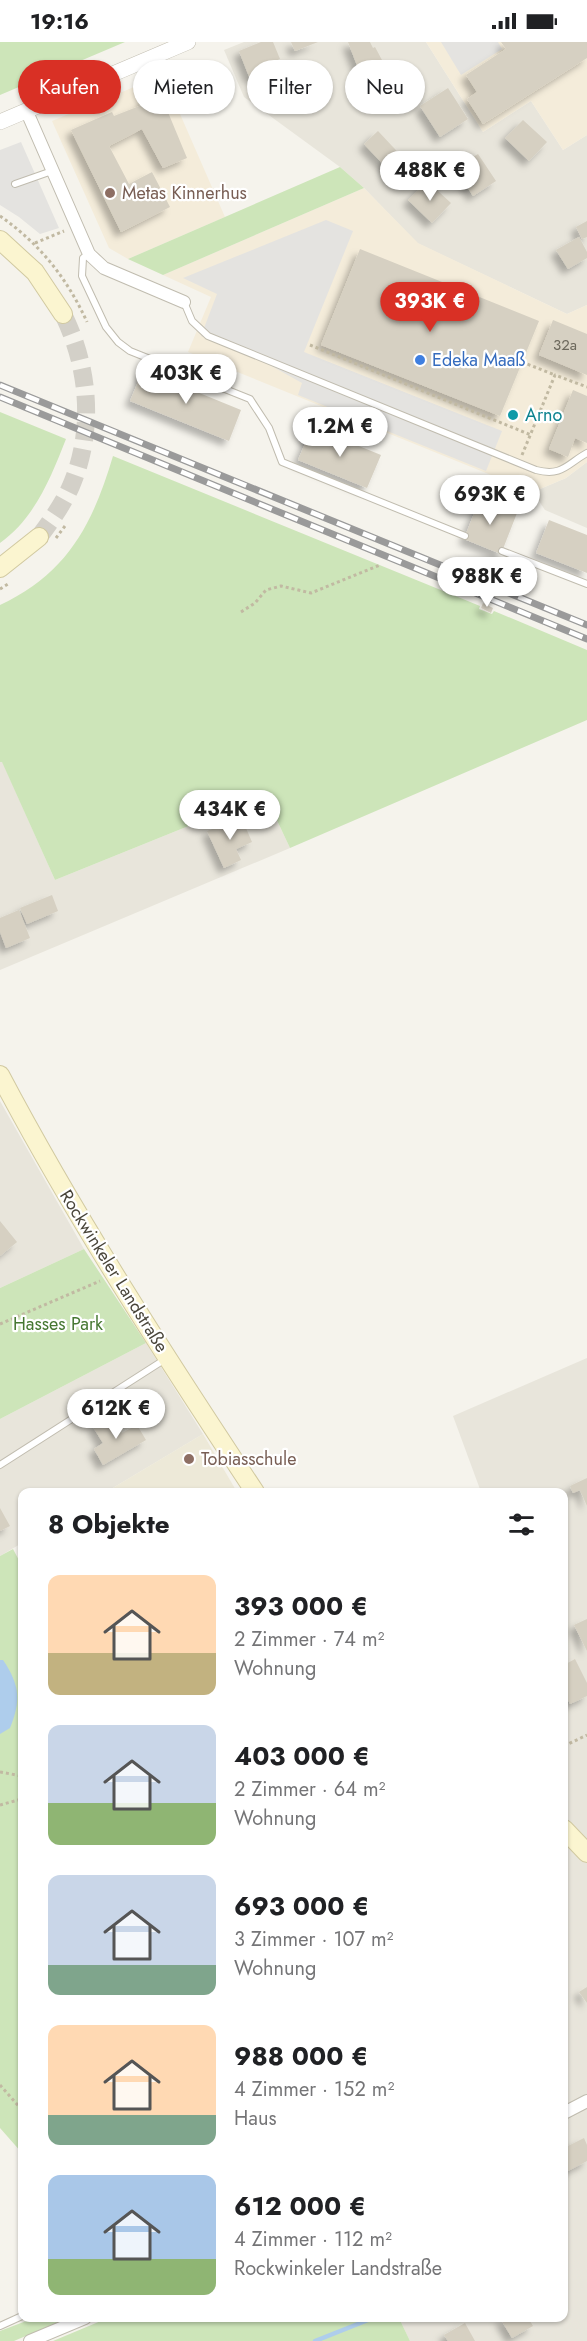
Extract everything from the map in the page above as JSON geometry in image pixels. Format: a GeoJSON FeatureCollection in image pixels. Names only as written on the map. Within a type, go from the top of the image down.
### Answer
{"type":"FeatureCollection","features":[{"type":"Feature","properties":{"kind":"main road"},"geometry":{"type":"LineString","coordinates":[[0,240],[34,272],[63,314]]}},
{"type":"Feature","properties":{"kind":"main road"},"geometry":{"type":"LineString","coordinates":[[0,568],[39,537]]}},
{"type":"Feature","properties":{"kind":"main road","name":"Rockwinkeler Landstraße"},"geometry":{"type":"LineString","coordinates":[[0,1075],[34,1139],[114,1275],[252,1488]]}},
{"type":"Feature","properties":{"kind":"main road"},"geometry":{"type":"LineString","coordinates":[[568,1832],[587,1853]]}},
{"type":"Feature","properties":{"kind":"street"},"geometry":{"type":"LineString","coordinates":[[121,71],[188,42]]}},
{"type":"Feature","properties":{"kind":"street"},"geometry":{"type":"LineString","coordinates":[[0,122],[20,114]]}},
{"type":"Feature","properties":{"kind":"street"},"geometry":{"type":"LineString","coordinates":[[28,114],[89,254],[104,268],[184,302]]}},
{"type":"Feature","properties":{"kind":"street"},"geometry":{"type":"LineString","coordinates":[[568,2111],[587,2101]]}},
{"type":"Feature","properties":{"kind":"street"},"geometry":{"type":"LineString","coordinates":[[30,2341],[75,2322]]}},
{"type":"Feature","properties":{"kind":"lane"},"geometry":{"type":"LineString","coordinates":[[15,184],[52,171]]}},
{"type":"Feature","properties":{"kind":"lane"},"geometry":{"type":"LineString","coordinates":[[89,254],[83,258],[82,276],[106,327],[118,342],[130,351],[250,399],[269,428],[282,462],[465,536]]}},
{"type":"Feature","properties":{"kind":"lane"},"geometry":{"type":"LineString","coordinates":[[184,302],[192,321],[208,336],[519,463],[546,473],[555,473],[566,469],[587,453]]}},
{"type":"Feature","properties":{"kind":"lane"},"geometry":{"type":"LineString","coordinates":[[502,551],[587,584]]}},
{"type":"Feature","properties":{"kind":"lane"},"geometry":{"type":"LineString","coordinates":[[0,1465],[167,1358]]}},
{"type":"Feature","properties":{"kind":"lane"},"geometry":{"type":"LineString","coordinates":[[0,2326],[18,2318]]}},
{"type":"Feature","properties":{"kind":"path"},"geometry":{"type":"LineString","coordinates":[[35,243],[77,226]]}},
{"type":"Feature","properties":{"kind":"path"},"geometry":{"type":"LineString","coordinates":[[310,345],[531,435]]}},
{"type":"Feature","properties":{"kind":"path"},"geometry":{"type":"LineString","coordinates":[[522,362],[587,387]]}},
{"type":"Feature","properties":{"kind":"path"},"geometry":{"type":"LineString","coordinates":[[519,463],[555,375]]}},
{"type":"Feature","properties":{"kind":"path"},"geometry":{"type":"LineString","coordinates":[[453,403],[455,398]]}},
{"type":"Feature","properties":{"kind":"path"},"geometry":{"type":"LineString","coordinates":[[241,612],[255,603],[266,590],[282,586],[311,593],[380,565]]}},
{"type":"Feature","properties":{"kind":"path"},"geometry":{"type":"LineString","coordinates":[[0,1324],[114,1275]]}},
{"type":"Feature","properties":{"kind":"path"},"geometry":{"type":"LineString","coordinates":[[568,1744],[587,1735]]}},
{"type":"Feature","properties":{"kind":"path"},"geometry":{"type":"LineString","coordinates":[[0,1772],[18,1775]]}},
{"type":"Feature","properties":{"kind":"path"},"geometry":{"type":"LineString","coordinates":[[0,1805],[18,1800]]}},
{"type":"Feature","properties":{"kind":"path"},"geometry":{"type":"LineString","coordinates":[[0,2085],[18,2105]]}},
{"type":"Feature","properties":{"kind":"shaded area"},"geometry":{"type":"Polygon","coordinates":[[[244,42],[426,42],[483,132],[531,101],[563,150],[587,135],[587,305],[567,314],[417,243],[364,188],[340,167],[267,114],[333,114],[333,60],[247,60],[247,99],[235,76],[235,60],[228,60],[224,50],[244,42]]]}},
{"type":"Feature","properties":{"kind":"shaded area"},"geometry":{"type":"Polygon","coordinates":[[[426,42],[587,42],[587,135],[563,150],[531,101],[483,132],[426,42]]]}},
{"type":"Feature","properties":{"kind":"shaded area"},"geometry":{"type":"Polygon","coordinates":[[[441,42],[498,42],[502,49],[461,75],[441,42]]]}},
{"type":"Feature","properties":{"kind":"shaded area"},"geometry":{"type":"Polygon","coordinates":[[[133,87],[133,114],[180,114],[225,217],[128,259],[109,248],[52,121],[69,114],[121,114],[121,92],[133,87]]]}},
{"type":"Feature","properties":{"kind":"shaded area"},"geometry":{"type":"Polygon","coordinates":[[[21,142],[59,228],[40,234],[0,205],[0,150],[21,142]]]}},
{"type":"Feature","properties":{"kind":"shaded area"},"geometry":{"type":"Polygon","coordinates":[[[364,188],[418,243],[567,314],[587,305],[587,462],[566,478],[533,492],[188,352],[211,297],[163,275],[364,188]]]}},
{"type":"Feature","properties":{"kind":"shaded area"},"geometry":{"type":"Polygon","coordinates":[[[326,220],[353,231],[304,352],[502,431],[486,471],[298,395],[302,383],[266,363],[201,336],[217,294],[183,278],[326,220]]]}},
{"type":"Feature","properties":{"kind":"shaded area"},"geometry":{"type":"Polygon","coordinates":[[[587,462],[587,528],[545,510],[533,492],[566,478],[587,462]]]}},
{"type":"Feature","properties":{"kind":"shaded area"},"geometry":{"type":"Polygon","coordinates":[[[2,761],[55,880],[265,795],[290,848],[0,970],[0,762],[2,761]]]}},
{"type":"Feature","properties":{"kind":"shaded area"},"geometry":{"type":"Polygon","coordinates":[[[0,1101],[84,1249],[0,1288],[0,1101]]]}},
{"type":"Feature","properties":{"kind":"shaded area"},"geometry":{"type":"Polygon","coordinates":[[[146,1343],[203,1434],[113,1488],[18,1488],[18,1545],[0,1556],[0,1419],[146,1343]]]}},
{"type":"Feature","properties":{"kind":"shaded area"},"geometry":{"type":"Polygon","coordinates":[[[587,1358],[587,2341],[410,2341],[401,2322],[568,2322],[568,1488],[480,1488],[453,1416],[587,1358]]]}},
{"type":"Feature","properties":{"kind":"shaded area","name":"Tobiasschule"},"geometry":{"type":"Polygon","coordinates":[[[203,1434],[235,1488],[113,1488],[203,1434]]]}},
{"type":"Feature","properties":{"kind":"green space"},"geometry":{"type":"Polygon","coordinates":[[[0,42],[125,42],[83,60],[18,60],[18,87],[0,95],[0,42]]]}},
{"type":"Feature","properties":{"kind":"green space"},"geometry":{"type":"Polygon","coordinates":[[[340,167],[364,188],[163,275],[128,259],[340,167]]]}},
{"type":"Feature","properties":{"kind":"green space"},"geometry":{"type":"Polygon","coordinates":[[[0,412],[66,439],[48,482],[32,509],[23,522],[0,543],[0,412]]]}},
{"type":"Feature","properties":{"kind":"green space"},"geometry":{"type":"Polygon","coordinates":[[[113,456],[480,606],[479,609],[492,614],[494,611],[587,650],[587,720],[290,848],[265,795],[55,880],[2,762],[0,762],[0,605],[43,578],[74,544],[96,504],[113,456]]]}},
{"type":"Feature","properties":{"kind":"green space","name":"Hasses Park"},"geometry":{"type":"Polygon","coordinates":[[[84,1249],[146,1343],[0,1419],[0,1288],[84,1249]]]}},
{"type":"Feature","properties":{"kind":"green space"},"geometry":{"type":"Polygon","coordinates":[[[13,1549],[18,1558],[18,2148],[0,2128],[0,1556],[13,1549]]]}},
{"type":"Feature","properties":{"kind":"green space"},"geometry":{"type":"Polygon","coordinates":[[[24,2322],[59,2322],[14,2341],[0,2341],[0,2331],[24,2322]]]}},
{"type":"Feature","properties":{"kind":"green space"},"geometry":{"type":"Polygon","coordinates":[[[98,2322],[401,2322],[410,2341],[53,2341],[98,2322]]]}},
{"type":"Feature","properties":{"kind":"water"},"geometry":{"type":"Polygon","coordinates":[[[0,1660],[3,1660],[13,1677],[17,1701],[10,1728],[0,1734],[0,1660]]]}},
{"type":"Feature","properties":{"kind":"building"},"geometry":{"type":"Polygon","coordinates":[[[261,42],[273,42],[280,59],[247,60],[247,71],[239,51],[261,42]]]}},
{"type":"Feature","properties":{"kind":"building"},"geometry":{"type":"Polygon","coordinates":[[[291,42],[318,42],[295,51],[291,42]]]}},
{"type":"Feature","properties":{"kind":"building"},"geometry":{"type":"Polygon","coordinates":[[[348,42],[370,42],[382,60],[355,60],[348,42]]]}},
{"type":"Feature","properties":{"kind":"building"},"geometry":{"type":"Polygon","coordinates":[[[501,42],[587,42],[587,58],[483,124],[467,99],[477,92],[466,75],[506,49],[501,42]]]}},
{"type":"Feature","properties":{"kind":"building"},"geometry":{"type":"Polygon","coordinates":[[[448,88],[468,119],[440,137],[425,114],[425,103],[448,88]]]}},
{"type":"Feature","properties":{"kind":"building"},"geometry":{"type":"Polygon","coordinates":[[[133,109],[133,114],[169,114],[187,158],[163,168],[142,129],[109,146],[129,184],[152,172],[170,207],[121,232],[71,130],[107,114],[114,116],[133,109]]]}},
{"type":"Feature","properties":{"kind":"building"},"geometry":{"type":"Polygon","coordinates":[[[523,120],[547,142],[529,161],[505,138],[523,120]]]}},
{"type":"Feature","properties":{"kind":"building"},"geometry":{"type":"Polygon","coordinates":[[[378,131],[408,163],[394,176],[364,144],[378,131]]]}},
{"type":"Feature","properties":{"kind":"building"},"geometry":{"type":"Polygon","coordinates":[[[478,154],[496,181],[473,196],[455,168],[478,154]]]}},
{"type":"Feature","properties":{"kind":"building"},"geometry":{"type":"Polygon","coordinates":[[[427,181],[451,203],[432,223],[408,200],[427,181]]]}},
{"type":"Feature","properties":{"kind":"building"},"geometry":{"type":"Polygon","coordinates":[[[587,221],[587,237],[582,239],[576,227],[587,221]]]}},
{"type":"Feature","properties":{"kind":"building"},"geometry":{"type":"Polygon","coordinates":[[[579,237],[587,252],[587,258],[568,269],[556,250],[579,237]]]}},
{"type":"Feature","properties":{"kind":"building"},"geometry":{"type":"Polygon","coordinates":[[[360,249],[539,321],[500,416],[321,345],[360,249]]]}},
{"type":"Feature","properties":{"kind":"building"},"geometry":{"type":"Polygon","coordinates":[[[553,320],[587,334],[587,375],[539,355],[553,320]]]}},
{"type":"Feature","properties":{"kind":"building"},"geometry":{"type":"Polygon","coordinates":[[[143,370],[241,410],[229,441],[130,401],[143,370]]]}},
{"type":"Feature","properties":{"kind":"building"},"geometry":{"type":"Polygon","coordinates":[[[573,390],[587,396],[587,443],[575,438],[568,457],[549,449],[573,390]]]}},
{"type":"Feature","properties":{"kind":"building"},"geometry":{"type":"Polygon","coordinates":[[[312,427],[381,455],[367,488],[298,460],[312,427]]]}},
{"type":"Feature","properties":{"kind":"building"},"geometry":{"type":"Polygon","coordinates":[[[480,498],[517,513],[501,554],[464,539],[480,498]]]}},
{"type":"Feature","properties":{"kind":"building"},"geometry":{"type":"Polygon","coordinates":[[[549,520],[587,535],[587,573],[536,553],[549,520]]]}},
{"type":"Feature","properties":{"kind":"building"},"geometry":{"type":"Polygon","coordinates":[[[483,603],[493,608],[491,613],[481,608],[483,603]]]}},
{"type":"Feature","properties":{"kind":"building"},"geometry":{"type":"Polygon","coordinates":[[[242,819],[252,842],[236,849],[241,860],[224,868],[207,831],[242,819]]]}},
{"type":"Feature","properties":{"kind":"building"},"geometry":{"type":"Polygon","coordinates":[[[52,895],[58,911],[27,924],[20,908],[52,895]]]}},
{"type":"Feature","properties":{"kind":"building"},"geometry":{"type":"Polygon","coordinates":[[[19,910],[30,938],[6,948],[0,932],[0,918],[19,910]]]}},
{"type":"Feature","properties":{"kind":"building"},"geometry":{"type":"Polygon","coordinates":[[[0,1221],[17,1242],[0,1256],[0,1221]]]}},
{"type":"Feature","properties":{"kind":"building"},"geometry":{"type":"Polygon","coordinates":[[[112,1416],[122,1433],[137,1425],[146,1440],[103,1465],[94,1449],[103,1443],[93,1427],[112,1416]]]}},
{"type":"Feature","properties":{"kind":"building"},"geometry":{"type":"Polygon","coordinates":[[[587,1478],[587,1506],[580,1490],[573,1493],[570,1486],[587,1478]]]}},
{"type":"Feature","properties":{"kind":"building"},"geometry":{"type":"Polygon","coordinates":[[[0,1508],[10,1526],[0,1531],[0,1508]]]}},
{"type":"Feature","properties":{"kind":"building"},"geometry":{"type":"Polygon","coordinates":[[[587,1619],[587,1651],[574,1625],[587,1619]]]}},
{"type":"Feature","properties":{"kind":"building"},"geometry":{"type":"Polygon","coordinates":[[[575,1659],[587,1683],[587,1696],[570,1704],[568,1700],[568,1663],[575,1659]]]}},
{"type":"Feature","properties":{"kind":"building"},"geometry":{"type":"Polygon","coordinates":[[[587,1987],[587,2003],[579,1992],[587,1987]]]}},
{"type":"Feature","properties":{"kind":"building"},"geometry":{"type":"Polygon","coordinates":[[[584,2138],[587,2145],[587,2161],[568,2171],[568,2146],[584,2138]]]}},
{"type":"Feature","properties":{"kind":"building"},"geometry":{"type":"Polygon","coordinates":[[[502,2322],[530,2322],[533,2326],[512,2338],[502,2322]]]}},
{"type":"Feature","properties":{"kind":"building"},"geometry":{"type":"Polygon","coordinates":[[[465,2323],[475,2341],[448,2341],[444,2335],[465,2323]]]}},
{"type":"Feature","properties":{"kind":"waterway"},"geometry":{"type":"LineString","coordinates":[[315,2341],[363,2322]]}},
{"type":"Feature","properties":{"kind":"tunnel"},"geometry":{"type":"LineString","coordinates":[[39,537],[71,486],[84,443],[86,399],[83,377],[79,355],[63,314]]}},
{"type":"Feature","properties":{"kind":"railway"},"geometry":{"type":"LineString","coordinates":[[0,385],[587,625]]}},
{"type":"Feature","properties":{"kind":"railway"},"geometry":{"type":"LineString","coordinates":[[0,397],[587,639]]}},
{"type":"Feature","properties":{"kind":"place","name":"Metas Kinnerhus"},"geometry":{"type":"Point","coordinates":[110,193]}},
{"type":"Feature","properties":{"kind":"place","name":"Edeka Maaß"},"geometry":{"type":"Point","coordinates":[420,360]}},
{"type":"Feature","properties":{"kind":"place","name":"Arno"},"geometry":{"type":"Point","coordinates":[513,415]}},
{"type":"Feature","properties":{"kind":"place","name":"Tobiasschule"},"geometry":{"type":"Point","coordinates":[189,1459]}}]}
